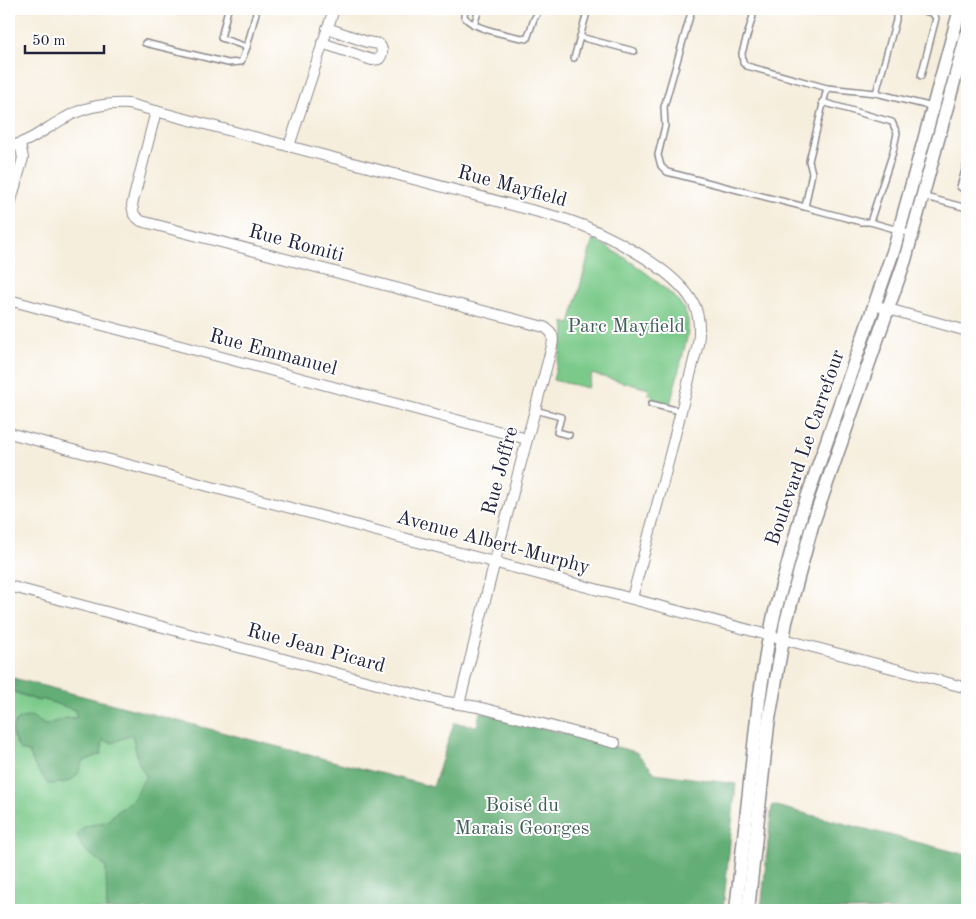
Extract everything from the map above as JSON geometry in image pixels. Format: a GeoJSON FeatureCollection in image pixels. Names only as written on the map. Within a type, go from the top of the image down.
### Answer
{"type":"FeatureCollection","features":[{"type":"Feature","properties":{"kind":"street"},"geometry":{"type":"LineString","coordinates":[[289,146],[334,9]]}},
{"type":"Feature","properties":{"kind":"street","name":"Boulevard Le Carrefour"},"geometry":{"type":"LineString","coordinates":[[736,910],[757,716],[802,512],[900,230],[960,9]]}},
{"type":"Feature","properties":{"kind":"street"},"geometry":{"type":"LineString","coordinates":[[322,43],[372,60],[379,59],[381,55],[382,49],[379,44],[367,42],[327,28]]}},
{"type":"Feature","properties":{"kind":"street","name":"Boulevard Le Carrefour"},"geometry":{"type":"LineString","coordinates":[[748,910],[776,636],[913,234],[967,34]]}},
{"type":"Feature","properties":{"kind":"street","name":"Rue Mayfield"},"geometry":{"type":"LineString","coordinates":[[9,147],[20,144],[70,115],[91,107],[125,104],[570,220],[603,234],[648,260],[685,292],[693,303],[698,316],[699,336],[632,598]]}},
{"type":"Feature","properties":{"kind":"street","name":"Rue Romiti"},"geometry":{"type":"LineString","coordinates":[[156,111],[132,205],[134,215],[138,219],[544,327],[553,335]]}},
{"type":"Feature","properties":{"kind":"street"},"geometry":{"type":"LineString","coordinates":[[9,208],[23,158],[20,144]]}},
{"type":"Feature","properties":{"kind":"street","name":"Rue Emmanuel"},"geometry":{"type":"LineString","coordinates":[[9,300],[527,439]]}},
{"type":"Feature","properties":{"kind":"street"},"geometry":{"type":"LineString","coordinates":[[875,305],[967,330]]}},
{"type":"Feature","properties":{"kind":"street","name":"Rue Joffre"},"geometry":{"type":"LineString","coordinates":[[459,704],[552,346],[553,335]]}},
{"type":"Feature","properties":{"kind":"street","name":"Avenue Albert-Murphy"},"geometry":{"type":"LineString","coordinates":[[9,433],[967,688]]}},
{"type":"Feature","properties":{"kind":"street","name":"Rue Jean Picard"},"geometry":{"type":"LineString","coordinates":[[9,586],[432,698],[615,743]]}},
{"type":"Feature","properties":{"kind":"lane"},"geometry":{"type":"LineString","coordinates":[[228,9],[221,38],[246,47]]}},
{"type":"Feature","properties":{"kind":"lane"},"geometry":{"type":"LineString","coordinates":[[145,43],[228,63],[241,62],[257,9]]}},
{"type":"Feature","properties":{"kind":"lane"},"geometry":{"type":"LineString","coordinates":[[465,9],[465,19],[474,25],[527,39],[534,19],[540,9]]}},
{"type":"Feature","properties":{"kind":"lane"},"geometry":{"type":"LineString","coordinates":[[474,25],[479,9]]}},
{"type":"Feature","properties":{"kind":"lane"},"geometry":{"type":"LineString","coordinates":[[574,58],[588,9]]}},
{"type":"Feature","properties":{"kind":"lane"},"geometry":{"type":"LineString","coordinates":[[692,9],[664,107],[665,126],[658,155],[661,166],[667,172],[913,234]]}},
{"type":"Feature","properties":{"kind":"lane"},"geometry":{"type":"LineString","coordinates":[[755,9],[742,53],[744,64],[827,88],[876,93],[946,110]]}},
{"type":"Feature","properties":{"kind":"lane"},"geometry":{"type":"LineString","coordinates":[[876,93],[896,20],[896,10],[887,9]]}},
{"type":"Feature","properties":{"kind":"lane"},"geometry":{"type":"LineString","coordinates":[[916,9],[932,13],[936,18],[921,76]]}},
{"type":"Feature","properties":{"kind":"lane"},"geometry":{"type":"LineString","coordinates":[[580,37],[634,51]]}},
{"type":"Feature","properties":{"kind":"lane"},"geometry":{"type":"LineString","coordinates":[[805,207],[812,173],[809,161],[822,102],[827,88]]}},
{"type":"Feature","properties":{"kind":"lane"},"geometry":{"type":"LineString","coordinates":[[822,102],[892,122],[896,133],[893,152],[870,222]]}},
{"type":"Feature","properties":{"kind":"lane"},"geometry":{"type":"LineString","coordinates":[[967,164],[960,186],[967,192]]}},
{"type":"Feature","properties":{"kind":"lane"},"geometry":{"type":"LineString","coordinates":[[910,193],[967,208]]}},
{"type":"Feature","properties":{"kind":"lane"},"geometry":{"type":"LineString","coordinates":[[651,404],[680,411]]}},
{"type":"Feature","properties":{"kind":"lane"},"geometry":{"type":"LineString","coordinates":[[535,410],[561,417],[557,432],[569,435]]}},
{"type":"Feature","properties":{"kind":"green space","name":"Parc Mayfield"},"geometry":{"type":"Polygon","coordinates":[[[593,239],[627,259],[649,275],[677,299],[684,309],[688,320],[688,334],[670,405],[652,400],[653,396],[648,394],[649,389],[592,374],[588,388],[553,380],[565,332],[564,322],[570,324],[593,239]]]}},
{"type":"Feature","properties":{"kind":"green space","name":"Boisé du Marais Georges"},"geometry":{"type":"Polygon","coordinates":[[[9,677],[433,787],[454,723],[477,726],[480,712],[636,752],[655,773],[736,784],[723,910],[107,910],[106,867],[82,847],[77,835],[84,827],[108,821],[117,811],[134,798],[146,776],[139,763],[132,734],[112,743],[103,740],[101,754],[82,762],[74,778],[66,782],[48,784],[35,766],[29,752],[20,750],[15,741],[12,731],[13,727],[18,719],[31,716],[45,725],[67,718],[77,718],[75,710],[42,699],[39,701],[9,690],[9,677]]]}},
{"type":"Feature","properties":{"kind":"green space"},"geometry":{"type":"Polygon","coordinates":[[[9,690],[38,701],[42,699],[75,710],[78,718],[67,718],[12,735],[20,750],[29,752],[35,766],[48,784],[66,782],[74,778],[81,762],[101,754],[103,740],[112,743],[132,734],[139,763],[146,776],[134,798],[117,811],[108,821],[84,827],[82,847],[106,867],[107,910],[9,910],[9,690]]]}},
{"type":"Feature","properties":{"kind":"green space"},"geometry":{"type":"Polygon","coordinates":[[[772,805],[967,855],[967,910],[761,910],[772,805]]]}}]}
